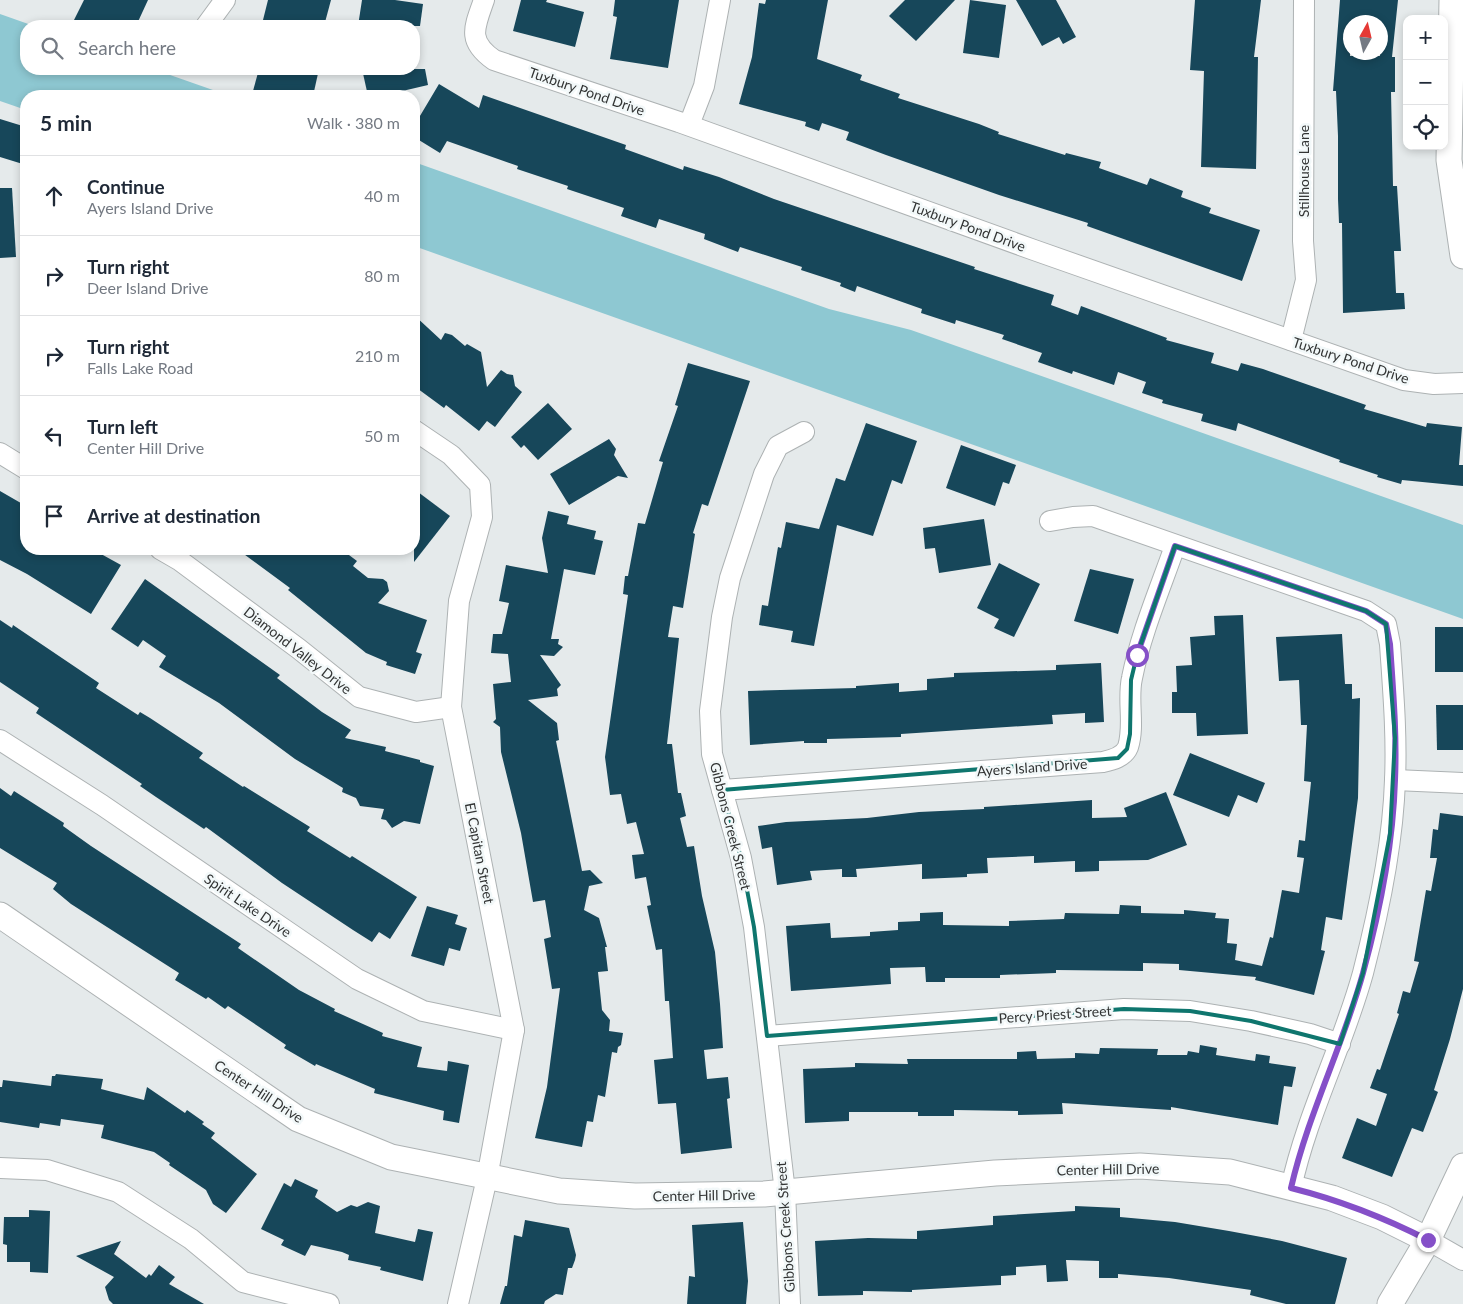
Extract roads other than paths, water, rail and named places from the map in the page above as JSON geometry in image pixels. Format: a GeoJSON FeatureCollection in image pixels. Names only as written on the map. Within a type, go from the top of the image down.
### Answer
{"type":"FeatureCollection","features":[{"type":"Feature","properties":{"kind":"street"},"geometry":{"type":"LineString","coordinates":[[210,20],[225,0]]}},
{"type":"Feature","properties":{"kind":"street","name":"Tuxbury Pond Drive"},"geometry":{"type":"LineString","coordinates":[[484,0],[476,23],[476,38],[479,49],[494,60],[688,125],[1404,380],[1434,384],[1463,383]]}},
{"type":"Feature","properties":{"kind":"street"},"geometry":{"type":"LineString","coordinates":[[688,125],[704,86],[720,0]]}},
{"type":"Feature","properties":{"kind":"street","name":"Stillhouse Lane"},"geometry":{"type":"LineString","coordinates":[[1291,340],[1306,280],[1303,241],[1304,0]]}},
{"type":"Feature","properties":{"kind":"street"},"geometry":{"type":"LineString","coordinates":[[1452,0],[1449,160],[1463,256]]}},
{"type":"Feature","properties":{"kind":"street","name":"Gibbons Creek Street"},"geometry":{"type":"LineString","coordinates":[[790,1304],[785,1192],[754,927],[742,858],[712,754],[710,710],[722,618],[730,578],[764,474],[778,446],[804,432]]}},
{"type":"Feature","properties":{"kind":"street","name":"El Capitan Street"},"geometry":{"type":"LineString","coordinates":[[420,434],[451,455],[480,485],[482,517],[459,601],[451,707],[514,1030],[488,1178],[458,1304]]}},
{"type":"Feature","properties":{"kind":"street"},"geometry":{"type":"LineString","coordinates":[[0,453],[20,465]]}},
{"type":"Feature","properties":{"kind":"street"},"geometry":{"type":"LineString","coordinates":[[1050,521],[1093,516],[1366,611],[1386,624],[1390,644],[1395,780],[1390,834],[1378,908],[1363,974],[1340,1044],[1300,1148],[1291,1188]]}},
{"type":"Feature","properties":{"kind":"street","name":"Ayers Island Drive"},"geometry":{"type":"LineString","coordinates":[[722,790],[1103,762],[1118,758],[1127,748],[1130,734],[1131,680],[1137,655],[1175,546]]}},
{"type":"Feature","properties":{"kind":"street","name":"Diamond Valley Drive"},"geometry":{"type":"LineString","coordinates":[[170,555],[300,649],[359,697],[416,712],[451,707]]}},
{"type":"Feature","properties":{"kind":"street","name":"Spirit Lake Drive"},"geometry":{"type":"LineString","coordinates":[[0,740],[102,805],[357,979],[423,1011],[514,1030]]}},
{"type":"Feature","properties":{"kind":"street"},"geometry":{"type":"LineString","coordinates":[[1395,780],[1463,783]]}},
{"type":"Feature","properties":{"kind":"street","name":"Center Hill Drive"},"geometry":{"type":"LineString","coordinates":[[0,915],[298,1119],[391,1157],[559,1191],[635,1196],[785,1192],[995,1173],[1140,1166],[1230,1172],[1332,1198],[1382,1217],[1463,1260]]}},
{"type":"Feature","properties":{"kind":"street","name":"Percy Priest Street"},"geometry":{"type":"LineString","coordinates":[[767,1036],[1124,1009],[1190,1011],[1251,1021],[1310,1034],[1340,1044]]}},
{"type":"Feature","properties":{"kind":"street"},"geometry":{"type":"LineString","coordinates":[[1390,1304],[1428,1240],[1463,1166]]}},
{"type":"Feature","properties":{"kind":"street"},"geometry":{"type":"LineString","coordinates":[[0,1168],[46,1170],[118,1192],[191,1239],[243,1282],[329,1304]]}}]}
